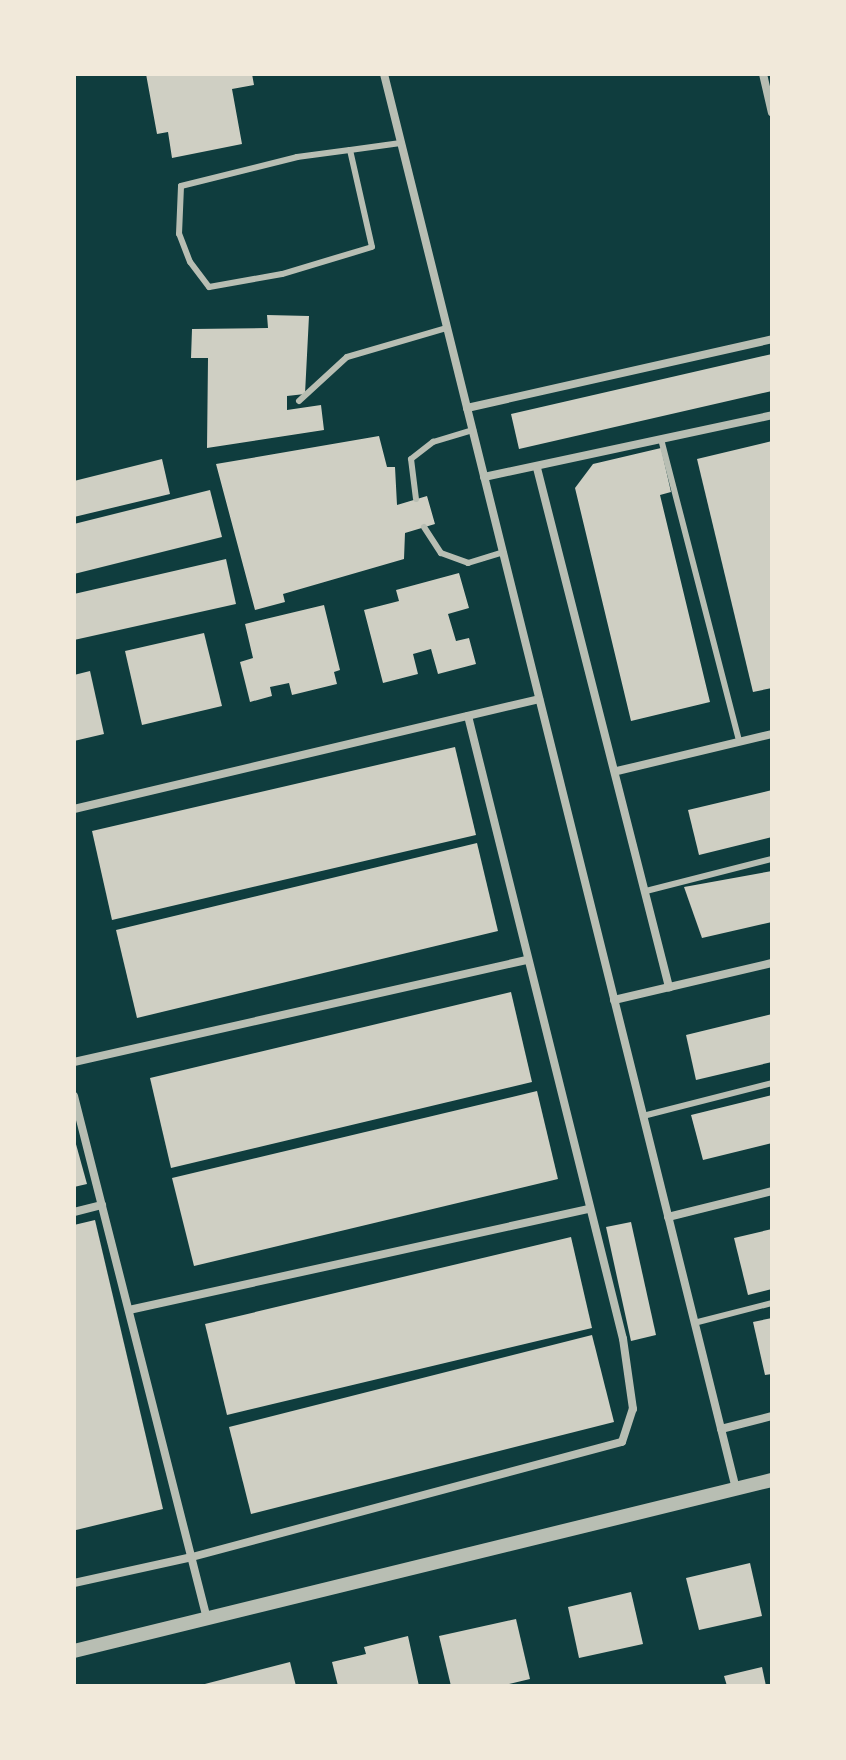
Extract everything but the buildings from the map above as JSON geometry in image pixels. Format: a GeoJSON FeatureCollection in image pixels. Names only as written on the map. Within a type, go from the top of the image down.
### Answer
{"type":"FeatureCollection","features":[{"type":"Feature","properties":{"kind":"street"},"geometry":{"type":"LineString","coordinates":[[384,74],[736,1489]]}},
{"type":"Feature","properties":{"kind":"street"},"geometry":{"type":"LineString","coordinates":[[763,74],[772,109]]}},
{"type":"Feature","properties":{"kind":"street"},"geometry":{"type":"LineString","coordinates":[[467,408],[772,339]]}},
{"type":"Feature","properties":{"kind":"street"},"geometry":{"type":"LineString","coordinates":[[484,477],[772,415]]}},
{"type":"Feature","properties":{"kind":"street"},"geometry":{"type":"LineString","coordinates":[[537,468],[617,771],[669,987]]}},
{"type":"Feature","properties":{"kind":"street"},"geometry":{"type":"LineString","coordinates":[[74,809],[539,699]]}},
{"type":"Feature","properties":{"kind":"street"},"geometry":{"type":"LineString","coordinates":[[74,1583],[192,1557],[622,1442],[633,1409],[623,1339],[468,716]]}},
{"type":"Feature","properties":{"kind":"street"},"geometry":{"type":"LineString","coordinates":[[617,771],[772,734]]}},
{"type":"Feature","properties":{"kind":"street"},"geometry":{"type":"LineString","coordinates":[[74,1062],[528,960]]}},
{"type":"Feature","properties":{"kind":"street"},"geometry":{"type":"LineString","coordinates":[[614,1000],[772,963]]}},
{"type":"Feature","properties":{"kind":"street"},"geometry":{"type":"LineString","coordinates":[[74,1096],[207,1619]]}},
{"type":"Feature","properties":{"kind":"street"},"geometry":{"type":"LineString","coordinates":[[668,1217],[772,1191]]}},
{"type":"Feature","properties":{"kind":"street"},"geometry":{"type":"LineString","coordinates":[[74,1212],[102,1205]]}},
{"type":"Feature","properties":{"kind":"street"},"geometry":{"type":"LineString","coordinates":[[129,1310],[590,1209]]}},
{"type":"Feature","properties":{"kind":"street"},"geometry":{"type":"LineString","coordinates":[[721,1429],[772,1416]]}},
{"type":"Feature","properties":{"kind":"street"},"geometry":{"type":"LineString","coordinates":[[74,1651],[772,1480]]}},
{"type":"Feature","properties":{"kind":"lane"},"geometry":{"type":"LineString","coordinates":[[350,150],[372,247],[282,274],[209,287],[190,262],[179,234],[181,186],[350,150],[401,143]]}},
{"type":"Feature","properties":{"kind":"lane"},"geometry":{"type":"LineString","coordinates":[[299,401],[347,357],[447,328]]}},
{"type":"Feature","properties":{"kind":"lane"},"geometry":{"type":"LineString","coordinates":[[416,499],[411,459],[433,442],[473,430]]}},
{"type":"Feature","properties":{"kind":"lane"},"geometry":{"type":"LineString","coordinates":[[661,439],[739,741]]}},
{"type":"Feature","properties":{"kind":"lane"},"geometry":{"type":"LineString","coordinates":[[424,527],[441,553],[468,563],[503,552]]}},
{"type":"Feature","properties":{"kind":"lane"},"geometry":{"type":"LineString","coordinates":[[646,891],[772,859]]}},
{"type":"Feature","properties":{"kind":"lane"},"geometry":{"type":"LineString","coordinates":[[643,1116],[772,1083]]}},
{"type":"Feature","properties":{"kind":"lane"},"geometry":{"type":"LineString","coordinates":[[694,1323],[772,1303]]}}]}
